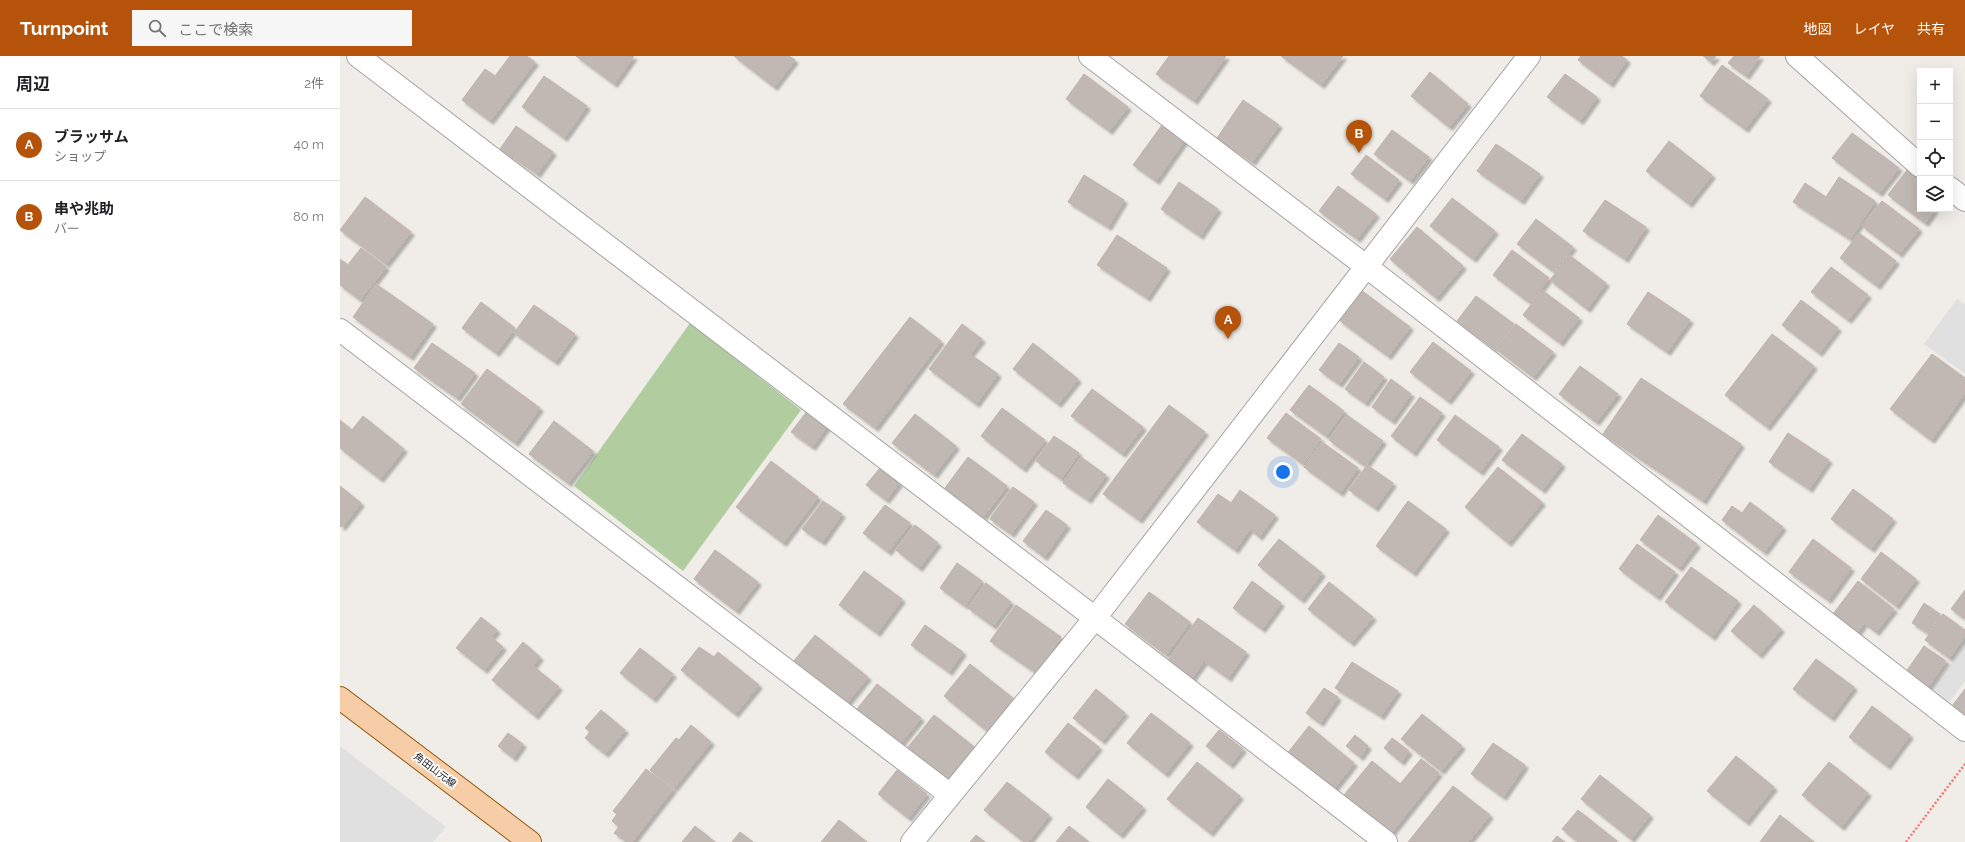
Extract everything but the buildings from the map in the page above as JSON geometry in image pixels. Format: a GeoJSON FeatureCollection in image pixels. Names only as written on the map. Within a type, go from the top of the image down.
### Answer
{"type":"FeatureCollection","features":[{"type":"Feature","properties":{"kind":"main road","name":"角田山元線"},"geometry":{"type":"LineString","coordinates":[[340,698],[530,842]]}},
{"type":"Feature","properties":{"kind":"street"},"geometry":{"type":"LineString","coordinates":[[358,56],[1386,842]]}},
{"type":"Feature","properties":{"kind":"street"},"geometry":{"type":"LineString","coordinates":[[1090,56],[1367,267],[1965,730]]}},
{"type":"Feature","properties":{"kind":"street"},"geometry":{"type":"LineString","coordinates":[[912,842],[1095,618],[1529,56]]}},
{"type":"Feature","properties":{"kind":"street"},"geometry":{"type":"LineString","coordinates":[[1797,56],[1917,163]]}},
{"type":"Feature","properties":{"kind":"street"},"geometry":{"type":"LineString","coordinates":[[1953,190],[1965,200]]}},
{"type":"Feature","properties":{"kind":"street"},"geometry":{"type":"LineString","coordinates":[[340,330],[950,794]]}},
{"type":"Feature","properties":{"kind":"path"},"geometry":{"type":"LineString","coordinates":[[1906,842],[1965,764]]}},
{"type":"Feature","properties":{"kind":"green space"},"geometry":{"type":"Polygon","coordinates":[[[690,323],[801,410],[683,571],[574,486],[690,323]]]}},
{"type":"Feature","properties":{"kind":"shaded area"},"geometry":{"type":"Polygon","coordinates":[[[1957,299],[1965,304],[1965,374],[1924,344],[1957,299]]]}},
{"type":"Feature","properties":{"kind":"shaded area"},"geometry":{"type":"Polygon","coordinates":[[[1965,645],[1965,681],[1945,708],[1927,695],[1965,645]]]}},
{"type":"Feature","properties":{"kind":"shaded area"},"geometry":{"type":"Polygon","coordinates":[[[340,746],[446,827],[433,842],[340,842],[340,746]]]}},
{"type":"Feature","properties":{"kind":"place","name":"串や兆助"},"geometry":{"type":"Point","coordinates":[1359,153]}},
{"type":"Feature","properties":{"kind":"place","name":"ブラッサム"},"geometry":{"type":"Point","coordinates":[1228,339]}}]}
